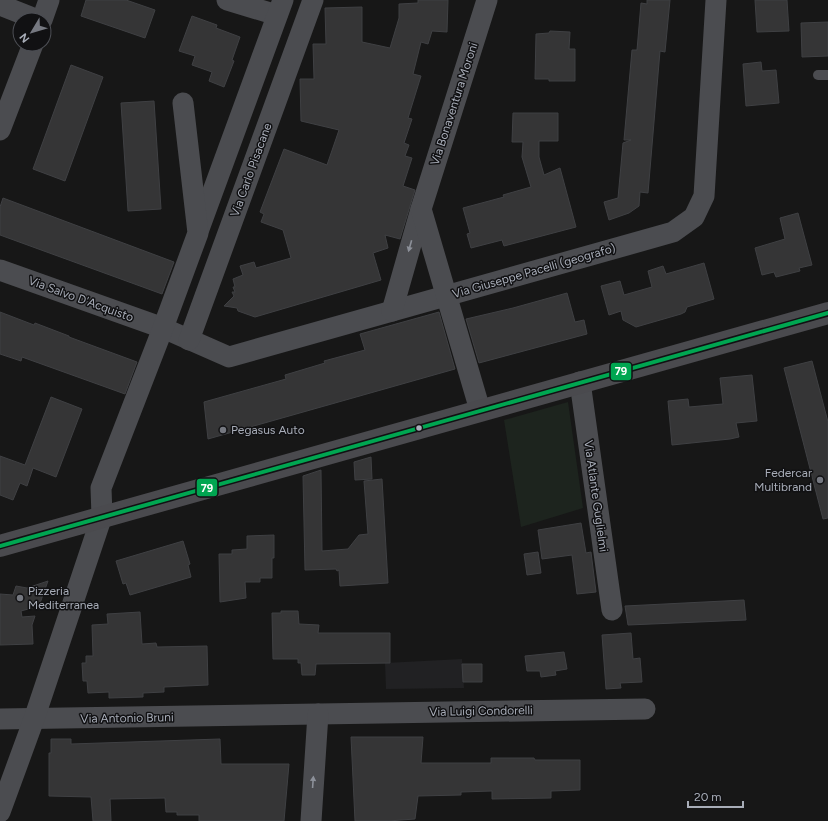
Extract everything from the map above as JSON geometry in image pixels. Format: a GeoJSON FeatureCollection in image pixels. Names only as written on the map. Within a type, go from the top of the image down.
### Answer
{"type":"FeatureCollection","features":[{"type":"Feature","properties":{"kind":"main road"},"geometry":{"type":"LineString","coordinates":[[0,546],[102,516],[828,313]]}},
{"type":"Feature","properties":{"kind":"street"},"geometry":{"type":"LineString","coordinates":[[45,12],[50,0]]}},
{"type":"Feature","properties":{"kind":"street"},"geometry":{"type":"LineString","coordinates":[[0,812],[34,719],[102,516],[101,488],[163,328],[280,8],[227,0]]}},
{"type":"Feature","properties":{"kind":"street","name":"Via Carlo Pisacane"},"geometry":{"type":"LineString","coordinates":[[189,340],[313,0]]}},
{"type":"Feature","properties":{"kind":"street","name":"Via Bonaventura Moroni"},"geometry":{"type":"LineString","coordinates":[[392,311],[421,209],[488,0]]}},
{"type":"Feature","properties":{"kind":"street","name":"Via Giuseppe Pacelli (geografo)"},"geometry":{"type":"LineString","coordinates":[[163,328],[229,357],[673,232],[694,217],[704,196],[716,0]]}},
{"type":"Feature","properties":{"kind":"street"},"geometry":{"type":"LineString","coordinates":[[0,5],[18,12]]}},
{"type":"Feature","properties":{"kind":"street"},"geometry":{"type":"LineString","coordinates":[[0,130],[30,52]]}},
{"type":"Feature","properties":{"kind":"street"},"geometry":{"type":"LineString","coordinates":[[183,103],[198,233]]}},
{"type":"Feature","properties":{"kind":"street"},"geometry":{"type":"LineString","coordinates":[[421,209],[448,296],[480,410]]}},
{"type":"Feature","properties":{"kind":"street","name":"Via Salvo D'Acquisto"},"geometry":{"type":"LineString","coordinates":[[0,270],[163,328]]}},
{"type":"Feature","properties":{"kind":"street","name":"Via Atlante Guglielmi"},"geometry":{"type":"LineString","coordinates":[[580,382],[612,610]]}},
{"type":"Feature","properties":{"kind":"street","name":"Via Luigi Condorelli"},"geometry":{"type":"LineString","coordinates":[[318,714],[645,708]]}},
{"type":"Feature","properties":{"kind":"street"},"geometry":{"type":"LineString","coordinates":[[311,821],[318,714]]}},
{"type":"Feature","properties":{"kind":"street","name":"Via Antonio Bruni"},"geometry":{"type":"LineString","coordinates":[[0,719],[318,714]]}},
{"type":"Feature","properties":{"kind":"shaded area"},"geometry":{"type":"Polygon","coordinates":[[[568,402],[583,508],[521,527],[504,420],[568,402]]]}},
{"type":"Feature","properties":{"kind":"shaded area"},"geometry":{"type":"Polygon","coordinates":[[[462,659],[464,688],[386,689],[385,663],[462,659]]]}},
{"type":"Feature","properties":{"kind":"building"},"geometry":{"type":"Polygon","coordinates":[[[86,0],[126,0],[155,10],[145,38],[81,16],[86,0]]]}},
{"type":"Feature","properties":{"kind":"building"},"geometry":{"type":"Polygon","coordinates":[[[418,0],[448,0],[447,32],[432,31],[428,44],[421,42],[413,74],[421,76],[408,118],[412,119],[404,143],[409,145],[405,156],[412,158],[403,186],[415,190],[400,239],[385,235],[388,248],[373,253],[381,280],[255,317],[238,311],[237,308],[224,306],[234,296],[232,292],[235,292],[233,287],[235,287],[233,279],[243,275],[240,266],[254,262],[256,268],[291,258],[283,230],[261,222],[264,214],[260,212],[284,149],[327,165],[339,130],[301,121],[300,79],[314,79],[313,44],[326,44],[325,8],[362,7],[362,42],[390,48],[399,18],[399,4],[418,3],[418,0]]]}},
{"type":"Feature","properties":{"kind":"building"},"geometry":{"type":"Polygon","coordinates":[[[647,0],[670,0],[665,52],[660,51],[648,193],[640,192],[639,206],[629,213],[609,220],[604,202],[618,198],[623,143],[631,140],[624,140],[632,50],[637,50],[641,3],[647,4],[647,0]]]}},
{"type":"Feature","properties":{"kind":"building"},"geometry":{"type":"Polygon","coordinates":[[[755,0],[787,0],[789,31],[757,32],[755,0]]]}},
{"type":"Feature","properties":{"kind":"building"},"geometry":{"type":"Polygon","coordinates":[[[192,16],[217,25],[216,28],[240,37],[232,60],[234,61],[224,87],[209,81],[212,72],[192,65],[195,56],[179,51],[192,16]]]}},
{"type":"Feature","properties":{"kind":"building"},"geometry":{"type":"Polygon","coordinates":[[[828,22],[828,56],[802,57],[801,23],[828,22]]]}},
{"type":"Feature","properties":{"kind":"building"},"geometry":{"type":"Polygon","coordinates":[[[550,31],[570,32],[569,49],[575,49],[575,81],[549,81],[549,79],[535,79],[536,34],[549,33],[550,31]]]}},
{"type":"Feature","properties":{"kind":"building"},"geometry":{"type":"Polygon","coordinates":[[[761,62],[762,71],[776,70],[779,103],[746,106],[743,64],[761,62]]]}},
{"type":"Feature","properties":{"kind":"building"},"geometry":{"type":"Polygon","coordinates":[[[71,65],[103,77],[65,181],[33,169],[71,65]]]}},
{"type":"Feature","properties":{"kind":"building"},"geometry":{"type":"Polygon","coordinates":[[[154,101],[161,209],[128,211],[121,103],[154,101]]]}},
{"type":"Feature","properties":{"kind":"building"},"geometry":{"type":"Polygon","coordinates":[[[513,113],[558,113],[558,141],[539,141],[539,157],[544,175],[560,168],[576,227],[504,246],[502,240],[471,248],[467,234],[470,233],[463,208],[504,197],[503,195],[531,187],[522,157],[523,142],[512,142],[513,113]]]}},
{"type":"Feature","properties":{"kind":"building"},"geometry":{"type":"Polygon","coordinates":[[[3,198],[174,262],[162,294],[0,235],[0,207],[3,198]]]}},
{"type":"Feature","properties":{"kind":"building"},"geometry":{"type":"Polygon","coordinates":[[[798,213],[812,265],[799,268],[800,271],[776,277],[774,272],[762,275],[755,248],[785,239],[780,218],[798,213]]]}},
{"type":"Feature","properties":{"kind":"building"},"geometry":{"type":"Polygon","coordinates":[[[704,263],[714,299],[687,307],[685,312],[681,314],[636,327],[623,320],[621,311],[609,315],[601,286],[620,281],[624,295],[652,287],[648,271],[663,266],[666,274],[704,263]]]}},
{"type":"Feature","properties":{"kind":"building"},"geometry":{"type":"Polygon","coordinates":[[[567,293],[575,322],[584,320],[587,334],[479,363],[466,319],[567,293]]]}},
{"type":"Feature","properties":{"kind":"building"},"geometry":{"type":"Polygon","coordinates":[[[0,312],[34,325],[35,323],[137,362],[125,394],[22,357],[21,361],[0,354],[0,312]]]}},
{"type":"Feature","properties":{"kind":"building"},"geometry":{"type":"Polygon","coordinates":[[[439,312],[455,369],[208,439],[204,402],[286,379],[285,375],[325,363],[324,361],[365,350],[360,334],[439,312]]]}},
{"type":"Feature","properties":{"kind":"building","name":"Federcar Multibrand"},"geometry":{"type":"Polygon","coordinates":[[[812,361],[828,422],[828,518],[823,519],[784,368],[812,361]]]}},
{"type":"Feature","properties":{"kind":"building"},"geometry":{"type":"Polygon","coordinates":[[[752,375],[757,421],[736,423],[739,437],[672,445],[668,401],[688,399],[689,407],[723,404],[720,378],[752,375]]]}},
{"type":"Feature","properties":{"kind":"building"},"geometry":{"type":"Polygon","coordinates":[[[51,397],[82,409],[56,477],[33,468],[27,486],[20,483],[13,500],[0,495],[0,456],[25,465],[51,397]]]}},
{"type":"Feature","properties":{"kind":"building"},"geometry":{"type":"Polygon","coordinates":[[[371,457],[372,479],[355,480],[354,462],[371,457]]]}},
{"type":"Feature","properties":{"kind":"building"},"geometry":{"type":"Polygon","coordinates":[[[321,470],[322,551],[348,549],[359,535],[368,534],[364,481],[382,479],[388,583],[340,586],[339,570],[305,570],[303,476],[321,470]]]}},
{"type":"Feature","properties":{"kind":"building"},"geometry":{"type":"Polygon","coordinates":[[[581,523],[586,553],[591,552],[596,592],[577,594],[572,555],[542,559],[538,530],[581,523]]]}},
{"type":"Feature","properties":{"kind":"building"},"geometry":{"type":"Polygon","coordinates":[[[274,535],[272,578],[260,578],[260,582],[245,582],[246,598],[220,602],[219,554],[232,554],[232,550],[247,549],[247,536],[274,535]]]}},
{"type":"Feature","properties":{"kind":"building"},"geometry":{"type":"Polygon","coordinates":[[[183,541],[190,564],[188,565],[191,577],[130,595],[126,583],[123,584],[116,561],[183,541]]]}},
{"type":"Feature","properties":{"kind":"building"},"geometry":{"type":"Polygon","coordinates":[[[538,552],[541,573],[527,575],[524,554],[538,552]]]}},
{"type":"Feature","properties":{"kind":"building"},"geometry":{"type":"Polygon","coordinates":[[[48,581],[39,606],[21,611],[22,617],[35,616],[32,625],[33,644],[0,645],[0,594],[13,595],[16,586],[27,588],[48,581]]]}},
{"type":"Feature","properties":{"kind":"building"},"geometry":{"type":"Polygon","coordinates":[[[744,600],[746,620],[628,625],[625,606],[744,600]]]}},
{"type":"Feature","properties":{"kind":"building"},"geometry":{"type":"Polygon","coordinates":[[[281,611],[298,611],[299,624],[319,625],[318,633],[390,633],[390,663],[316,664],[315,675],[302,675],[301,663],[298,663],[298,659],[273,659],[272,613],[281,613],[281,611]]]}},
{"type":"Feature","properties":{"kind":"building"},"geometry":{"type":"Polygon","coordinates":[[[140,612],[142,644],[156,643],[157,647],[207,646],[208,685],[164,687],[164,692],[143,693],[143,697],[109,698],[109,692],[88,693],[87,681],[83,681],[82,663],[86,663],[86,656],[93,656],[92,625],[108,624],[107,614],[140,612]]]}},
{"type":"Feature","properties":{"kind":"building"},"geometry":{"type":"Polygon","coordinates":[[[631,633],[633,659],[640,658],[642,682],[620,683],[621,688],[606,689],[602,635],[631,633]]]}},
{"type":"Feature","properties":{"kind":"building"},"geometry":{"type":"Polygon","coordinates":[[[564,652],[567,669],[555,671],[556,675],[541,677],[540,671],[527,671],[525,656],[564,652]]]}},
{"type":"Feature","properties":{"kind":"building"},"geometry":{"type":"Polygon","coordinates":[[[462,664],[482,664],[482,682],[463,682],[462,664]]]}},
{"type":"Feature","properties":{"kind":"building"},"geometry":{"type":"Polygon","coordinates":[[[351,737],[423,737],[421,763],[491,763],[491,758],[580,760],[580,790],[551,791],[551,798],[492,799],[492,791],[461,792],[461,795],[418,796],[415,819],[355,821],[351,737]]]}},
{"type":"Feature","properties":{"kind":"building"},"geometry":{"type":"Polygon","coordinates":[[[51,739],[71,739],[71,744],[220,739],[221,764],[289,764],[284,821],[199,821],[199,815],[177,815],[177,812],[166,812],[165,798],[110,799],[111,821],[93,821],[91,797],[49,796],[49,753],[51,753],[51,739]]]}},
{"type":"Feature","properties":{"kind":"transit line","name":"79"},"geometry":{"type":"LineString","coordinates":[[0,546],[828,313]]}},
{"type":"Feature","properties":{"kind":"place","name":"Pegasus Auto"},"geometry":{"type":"Point","coordinates":[223,430]}},
{"type":"Feature","properties":{"kind":"place","name":"Federcar Multibrand"},"geometry":{"type":"Point","coordinates":[820,480]}},
{"type":"Feature","properties":{"kind":"place","name":"Pizzeria Mediterranea"},"geometry":{"type":"Point","coordinates":[20,598]}}]}
